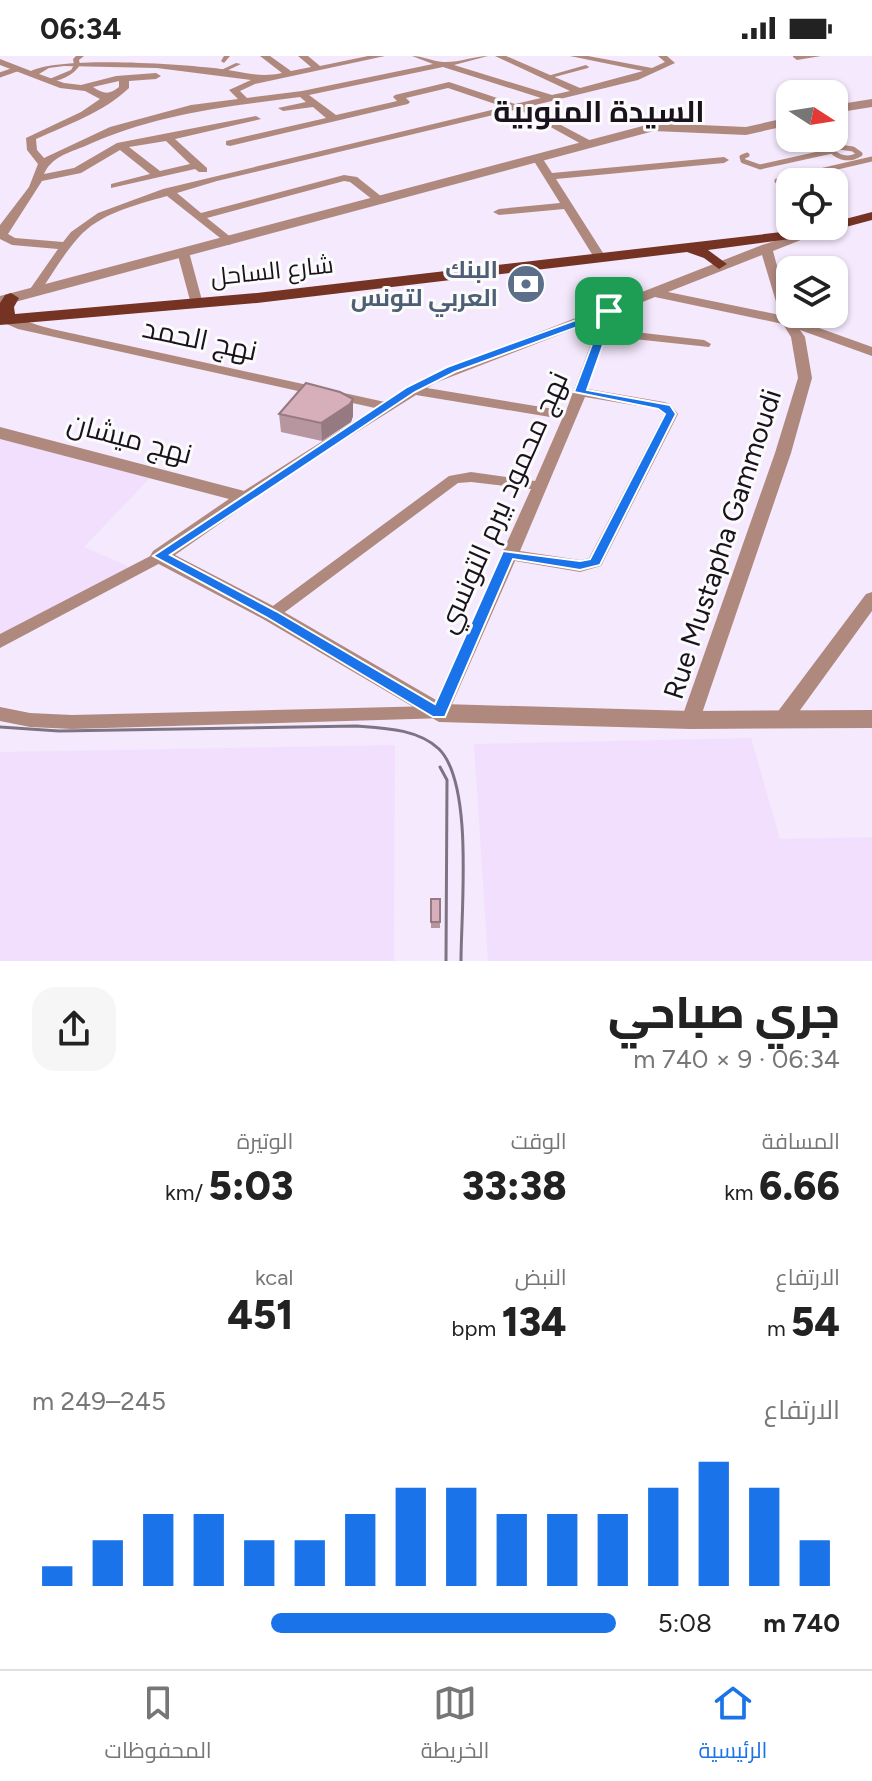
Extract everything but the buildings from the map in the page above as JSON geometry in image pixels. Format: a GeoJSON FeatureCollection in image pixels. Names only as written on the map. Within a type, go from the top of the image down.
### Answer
{"type":"FeatureCollection","features":[{"type":"Feature","properties":{"kind":"main road","name":"شارع الساحل"},"geometry":{"type":"LineString","coordinates":[[848,222],[872,216]]}},
{"type":"Feature","properties":{"kind":"main road","name":"شارع الساحل"},"geometry":{"type":"LineString","coordinates":[[3,319],[197,304],[776,236]]}},
{"type":"Feature","properties":{"kind":"main road"},"geometry":{"type":"LineString","coordinates":[[687,248],[709,255],[717,267]]}},
{"type":"Feature","properties":{"kind":"main road"},"geometry":{"type":"LineString","coordinates":[[3,319],[6,299]]}},
{"type":"Feature","properties":{"kind":"street"},"geometry":{"type":"LineString","coordinates":[[38,56],[49,65]]}},
{"type":"Feature","properties":{"kind":"street"},"geometry":{"type":"LineString","coordinates":[[104,56],[116,64]]}},
{"type":"Feature","properties":{"kind":"street"},"geometry":{"type":"LineString","coordinates":[[137,56],[238,64],[250,68],[244,75]]}},
{"type":"Feature","properties":{"kind":"street"},"geometry":{"type":"LineString","coordinates":[[264,56],[290,75]]}},
{"type":"Feature","properties":{"kind":"street"},"geometry":{"type":"LineString","coordinates":[[302,56],[319,69]]}},
{"type":"Feature","properties":{"kind":"street"},"geometry":{"type":"LineString","coordinates":[[268,133],[233,91],[262,80],[381,56]]}},
{"type":"Feature","properties":{"kind":"street"},"geometry":{"type":"LineString","coordinates":[[420,56],[551,98]]}},
{"type":"Feature","properties":{"kind":"street"},"geometry":{"type":"LineString","coordinates":[[64,246],[2,237],[4,224],[37,179],[43,164],[53,156],[114,129],[191,108],[302,94],[484,56]]}},
{"type":"Feature","properties":{"kind":"street"},"geometry":{"type":"LineString","coordinates":[[499,56],[578,91]]}},
{"type":"Feature","properties":{"kind":"street"},"geometry":{"type":"LineString","coordinates":[[574,56],[655,71]]}},
{"type":"Feature","properties":{"kind":"street"},"geometry":{"type":"LineString","coordinates":[[34,292],[64,246],[102,215],[167,191],[655,71],[671,63],[662,56]]}},
{"type":"Feature","properties":{"kind":"street"},"geometry":{"type":"LineString","coordinates":[[797,57],[817,56]]}},
{"type":"Feature","properties":{"kind":"street"},"geometry":{"type":"LineString","coordinates":[[49,81],[73,71],[79,60]]}},
{"type":"Feature","properties":{"kind":"street"},"geometry":{"type":"LineString","coordinates":[[32,74],[49,65],[79,60],[116,64],[224,63],[244,75],[262,80]]}},
{"type":"Feature","properties":{"kind":"street"},"geometry":{"type":"LineString","coordinates":[[0,62],[49,81],[83,87],[100,97],[111,96]]}},
{"type":"Feature","properties":{"kind":"street"},"geometry":{"type":"LineString","coordinates":[[547,77],[586,67]]}},
{"type":"Feature","properties":{"kind":"street"},"geometry":{"type":"LineString","coordinates":[[83,87],[124,78],[182,75],[241,86]]}},
{"type":"Feature","properties":{"kind":"street"},"geometry":{"type":"LineString","coordinates":[[43,164],[32,150],[31,138],[84,114],[124,88],[124,78]]}},
{"type":"Feature","properties":{"kind":"street"},"geometry":{"type":"LineString","coordinates":[[230,143],[405,102],[398,97],[448,85],[517,107],[589,144]]}},
{"type":"Feature","properties":{"kind":"street"},"geometry":{"type":"LineString","coordinates":[[302,94],[333,118]]}},
{"type":"Feature","properties":{"kind":"street"},"geometry":{"type":"LineString","coordinates":[[848,107],[872,103]]}},
{"type":"Feature","properties":{"kind":"street"},"geometry":{"type":"LineString","coordinates":[[283,108],[313,104]]}},
{"type":"Feature","properties":{"kind":"street"},"geometry":{"type":"LineString","coordinates":[[37,179],[77,171],[121,145],[256,119]]}},
{"type":"Feature","properties":{"kind":"street"},"geometry":{"type":"LineString","coordinates":[[6,299],[657,126],[746,131],[776,124]]}},
{"type":"Feature","properties":{"kind":"street"},"geometry":{"type":"LineString","coordinates":[[168,138],[214,179]]}},
{"type":"Feature","properties":{"kind":"street"},"geometry":{"type":"LineString","coordinates":[[121,145],[158,175]]}},
{"type":"Feature","properties":{"kind":"street"},"geometry":{"type":"LineString","coordinates":[[537,158],[599,256]]}},
{"type":"Feature","properties":{"kind":"street"},"geometry":{"type":"LineString","coordinates":[[548,177],[724,160]]}},
{"type":"Feature","properties":{"kind":"street"},"geometry":{"type":"LineString","coordinates":[[115,186],[197,165]]}},
{"type":"Feature","properties":{"kind":"street"},"geometry":{"type":"LineString","coordinates":[[198,217],[344,178],[353,179],[381,201]]}},
{"type":"Feature","properties":{"kind":"street"},"geometry":{"type":"LineString","coordinates":[[167,191],[229,241]]}},
{"type":"Feature","properties":{"kind":"street"},"geometry":{"type":"LineString","coordinates":[[499,212],[565,206]]}},
{"type":"Feature","properties":{"kind":"street"},"geometry":{"type":"LineString","coordinates":[[717,267],[738,240]]}},
{"type":"Feature","properties":{"kind":"street"},"geometry":{"type":"LineString","coordinates":[[0,642],[160,556],[411,390],[451,370],[789,240]]}},
{"type":"Feature","properties":{"kind":"street","name":"Rue Mustapha Gammoudi"},"geometry":{"type":"LineString","coordinates":[[766,248],[776,281]]}},
{"type":"Feature","properties":{"kind":"street"},"geometry":{"type":"LineString","coordinates":[[183,252],[197,304]]}},
{"type":"Feature","properties":{"kind":"street"},"geometry":{"type":"LineString","coordinates":[[653,293],[776,319]]}},
{"type":"Feature","properties":{"kind":"street","name":"نهج محمود بيرم التونسي"},"geometry":{"type":"LineString","coordinates":[[439,713],[571,416],[609,311]]}},
{"type":"Feature","properties":{"kind":"street"},"geometry":{"type":"LineString","coordinates":[[48,315],[52,333]]}},
{"type":"Feature","properties":{"kind":"street","name":"نهج الحمد"},"geometry":{"type":"LineString","coordinates":[[3,319],[52,333],[384,406]]}},
{"type":"Feature","properties":{"kind":"street","name":"Rue Mustapha Gammoudi"},"geometry":{"type":"LineString","coordinates":[[691,720],[783,453],[803,385],[801,346],[792,328]]}},
{"type":"Feature","properties":{"kind":"street"},"geometry":{"type":"LineString","coordinates":[[807,328],[872,352]]}},
{"type":"Feature","properties":{"kind":"street"},"geometry":{"type":"LineString","coordinates":[[603,332],[704,344]]}},
{"type":"Feature","properties":{"kind":"street"},"geometry":{"type":"LineString","coordinates":[[411,390],[571,416]]}},
{"type":"Feature","properties":{"kind":"street"},"geometry":{"type":"LineString","coordinates":[[508,554],[580,566],[595,562],[671,414],[659,405],[580,392]]}},
{"type":"Feature","properties":{"kind":"street","name":"نهج ميشان"},"geometry":{"type":"LineString","coordinates":[[0,433],[245,497]]}},
{"type":"Feature","properties":{"kind":"street"},"geometry":{"type":"LineString","coordinates":[[271,614],[454,479],[471,477],[540,486]]}},
{"type":"Feature","properties":{"kind":"street"},"geometry":{"type":"LineString","coordinates":[[160,556],[271,614],[439,713]]}},
{"type":"Feature","properties":{"kind":"street"},"geometry":{"type":"LineString","coordinates":[[783,719],[872,598]]}},
{"type":"Feature","properties":{"kind":"street"},"geometry":{"type":"LineString","coordinates":[[0,714],[72,722],[439,713],[691,720],[872,719]]}},
{"type":"Feature","properties":{"kind":"lane"},"geometry":{"type":"LineString","coordinates":[[0,75],[17,69]]}},
{"type":"Feature","properties":{"kind":"lane"},"geometry":{"type":"LineString","coordinates":[[848,148],[859,152],[859,156]]}},
{"type":"Feature","properties":{"kind":"lane"},"geometry":{"type":"LineString","coordinates":[[747,155],[742,157],[743,161],[760,167],[828,152]]}},
{"type":"Feature","properties":{"kind":"lane"},"geometry":{"type":"LineString","coordinates":[[834,152],[843,158],[872,158]]}},
{"type":"Feature","properties":{"kind":"lane"},"geometry":{"type":"LineString","coordinates":[[831,168],[872,158]]}},
{"type":"Feature","properties":{"kind":"shaded area"},"geometry":{"type":"Polygon","coordinates":[[[0,439],[150,478],[84,547],[130,567],[0,636],[0,439]]]}},
{"type":"Feature","properties":{"kind":"shaded area"},"geometry":{"type":"Polygon","coordinates":[[[751,738],[780,839],[872,837],[872,961],[488,961],[474,744],[751,738]]]}},
{"type":"Feature","properties":{"kind":"shaded area"},"geometry":{"type":"Polygon","coordinates":[[[395,745],[394,961],[0,961],[0,752],[395,745]]]}},
{"type":"Feature","properties":{"kind":"tram line"},"geometry":{"type":"LineString","coordinates":[[0,727],[59,731],[357,726],[400,731],[431,742],[450,766],[461,818],[461,961]]}},
{"type":"Feature","properties":{"kind":"tram line"},"geometry":{"type":"LineString","coordinates":[[440,767],[447,780],[446,961]]}},
{"type":"Feature","properties":{"kind":"place","name":"البنك العربي لتونس"},"geometry":{"type":"Point","coordinates":[526,284]}},
{"type":"Feature","properties":{"kind":"district","name":"السيدة المنوبية"},"geometry":{"type":"Point","coordinates":[599,112]}},
{"type":"Feature","properties":{"kind":"route"},"geometry":{"type":"LineString","coordinates":[[609,311],[580,392],[659,405],[671,414],[595,562],[580,566],[508,554],[439,713],[271,614],[160,556],[411,390],[451,370],[609,311]]}}]}
